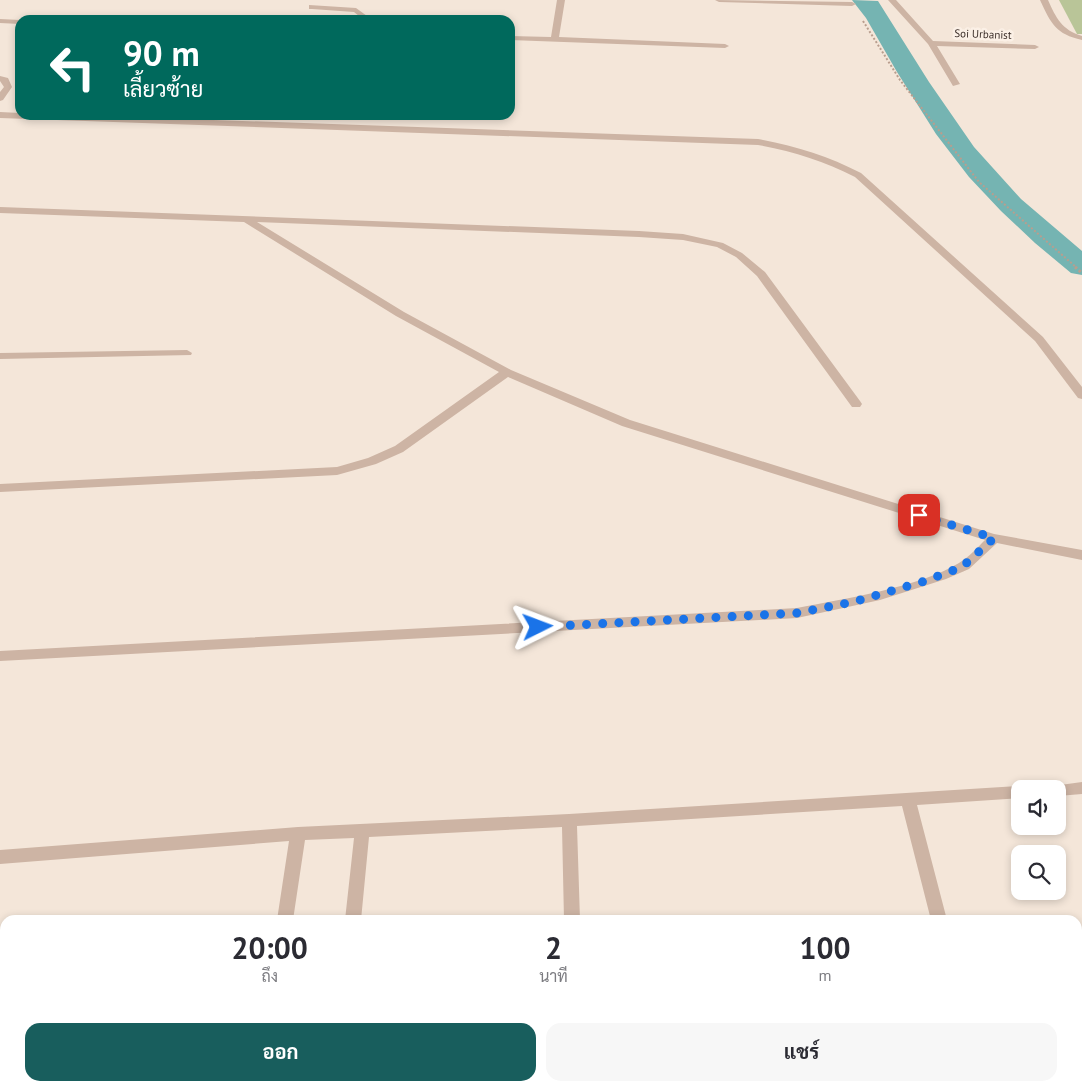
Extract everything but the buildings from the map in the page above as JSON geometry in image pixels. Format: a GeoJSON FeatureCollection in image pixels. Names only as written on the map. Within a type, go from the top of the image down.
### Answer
{"type":"FeatureCollection","features":[{"type":"Feature","properties":{"kind":"street"},"geometry":{"type":"LineString","coordinates":[[555,40],[561,0]]}},
{"type":"Feature","properties":{"kind":"street"},"geometry":{"type":"LineString","coordinates":[[719,0],[852,4]]}},
{"type":"Feature","properties":{"kind":"street"},"geometry":{"type":"LineString","coordinates":[[892,0],[931,43],[956,84]]}},
{"type":"Feature","properties":{"kind":"street"},"geometry":{"type":"LineString","coordinates":[[1044,0],[1056,26],[1071,36],[1082,38]]}},
{"type":"Feature","properties":{"kind":"street"},"geometry":{"type":"LineString","coordinates":[[312,8],[356,10],[362,15]]}},
{"type":"Feature","properties":{"kind":"street"},"geometry":{"type":"LineString","coordinates":[[0,21],[15,22]]}},
{"type":"Feature","properties":{"kind":"street"},"geometry":{"type":"LineString","coordinates":[[515,38],[725,46]]}},
{"type":"Feature","properties":{"kind":"street","name":"Soi Urbanist"},"geometry":{"type":"LineString","coordinates":[[931,43],[1035,47]]}},
{"type":"Feature","properties":{"kind":"street"},"geometry":{"type":"LineString","coordinates":[[0,78],[5,80],[8,87],[0,98]]}},
{"type":"Feature","properties":{"kind":"street"},"geometry":{"type":"LineString","coordinates":[[0,114],[15,115]]}},
{"type":"Feature","properties":{"kind":"street"},"geometry":{"type":"LineString","coordinates":[[162,120],[758,142],[798,149],[831,160],[858,175],[1039,339],[1082,395]]}},
{"type":"Feature","properties":{"kind":"street"},"geometry":{"type":"LineString","coordinates":[[0,210],[639,234],[683,237],[720,245],[739,255],[761,274],[856,404]]}},
{"type":"Feature","properties":{"kind":"street"},"geometry":{"type":"LineString","coordinates":[[246,220],[400,314],[507,372],[626,423],[994,538],[1082,555]]}},
{"type":"Feature","properties":{"kind":"street"},"geometry":{"type":"LineString","coordinates":[[0,356],[187,353]]}},
{"type":"Feature","properties":{"kind":"street"},"geometry":{"type":"LineString","coordinates":[[0,488],[337,471],[372,461],[400,449],[507,372]]}},
{"type":"Feature","properties":{"kind":"street"},"geometry":{"type":"LineString","coordinates":[[0,656],[797,613],[853,602],[922,582],[962,567],[994,538]]}},
{"type":"Feature","properties":{"kind":"street"},"geometry":{"type":"LineString","coordinates":[[1066,789],[1082,788]]}},
{"type":"Feature","properties":{"kind":"street"},"geometry":{"type":"LineString","coordinates":[[0,857],[298,834],[569,820],[1011,793]]}},
{"type":"Feature","properties":{"kind":"street"},"geometry":{"type":"LineString","coordinates":[[908,799],[938,915]]}},
{"type":"Feature","properties":{"kind":"street"},"geometry":{"type":"LineString","coordinates":[[569,820],[572,915]]}},
{"type":"Feature","properties":{"kind":"street"},"geometry":{"type":"LineString","coordinates":[[354,915],[362,831]]}},
{"type":"Feature","properties":{"kind":"street"},"geometry":{"type":"LineString","coordinates":[[286,915],[298,834]]}},
{"type":"Feature","properties":{"kind":"path"},"geometry":{"type":"LineString","coordinates":[[852,4],[900,80],[978,182],[1082,274]]}},
{"type":"Feature","properties":{"kind":"green space"},"geometry":{"type":"Polygon","coordinates":[[[1059,0],[1082,0],[1082,34],[1077,34],[1059,0]]]}},
{"type":"Feature","properties":{"kind":"waterway"},"geometry":{"type":"LineString","coordinates":[[864,0],[878,18],[916,82],[964,153],[1011,205],[1082,266]]}},
{"type":"Feature","properties":{"kind":"route"},"geometry":{"type":"LineString","coordinates":[[538,627],[797,613],[853,602],[922,582],[962,567],[994,538],[919,515]]}}]}
